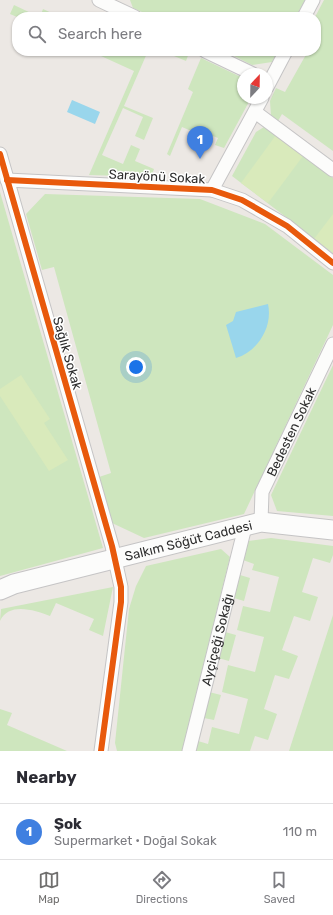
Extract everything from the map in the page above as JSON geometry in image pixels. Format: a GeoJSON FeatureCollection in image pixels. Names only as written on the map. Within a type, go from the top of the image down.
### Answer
{"type":"FeatureCollection","features":[{"type":"Feature","properties":{"kind":"street"},"geometry":{"type":"LineString","coordinates":[[99,0],[117,4],[128,12]]}},
{"type":"Feature","properties":{"kind":"street"},"geometry":{"type":"LineString","coordinates":[[307,12],[314,0]]}},
{"type":"Feature","properties":{"kind":"street"},"geometry":{"type":"LineString","coordinates":[[215,56],[240,68]]}},
{"type":"Feature","properties":{"kind":"street"},"geometry":{"type":"LineString","coordinates":[[273,74],[283,56]]}},
{"type":"Feature","properties":{"kind":"street"},"geometry":{"type":"LineString","coordinates":[[212,190],[259,104]]}},
{"type":"Feature","properties":{"kind":"street"},"geometry":{"type":"LineString","coordinates":[[255,112],[333,170]]}},
{"type":"Feature","properties":{"kind":"street","name":"Sağlık Sokak"},"geometry":{"type":"LineString","coordinates":[[0,154],[115,559],[121,587],[121,602],[101,751]]}},
{"type":"Feature","properties":{"kind":"street","name":"Sarayönü Sokak"},"geometry":{"type":"LineString","coordinates":[[7,180],[212,190],[242,200],[286,226],[333,262]]}},
{"type":"Feature","properties":{"kind":"street","name":"Bedesten Sokak"},"geometry":{"type":"LineString","coordinates":[[253,525],[262,492],[333,344]]}},
{"type":"Feature","properties":{"kind":"street","name":"Salkım Söğüt Caddesi"},"geometry":{"type":"LineString","coordinates":[[0,590],[14,584],[253,525],[333,530]]}},
{"type":"Feature","properties":{"kind":"street","name":"Ayçiçeği Sokağı"},"geometry":{"type":"LineString","coordinates":[[189,751],[253,525]]}},
{"type":"Feature","properties":{"kind":"green space"},"geometry":{"type":"Polygon","coordinates":[[[130,0],[305,0],[299,12],[142,12],[133,8],[130,0]]]}},
{"type":"Feature","properties":{"kind":"green space"},"geometry":{"type":"Polygon","coordinates":[[[324,0],[333,0],[333,151],[282,114],[278,121],[271,116],[270,104],[273,104],[273,94],[276,88],[285,92],[305,56],[321,56],[321,12],[318,12],[324,0]]]}},
{"type":"Feature","properties":{"kind":"green space"},"geometry":{"type":"Polygon","coordinates":[[[14,5],[29,12],[12,12],[12,15],[10,14],[14,5]]]}},
{"type":"Feature","properties":{"kind":"green space"},"geometry":{"type":"Polygon","coordinates":[[[43,9],[50,12],[42,12],[43,9]]]}},
{"type":"Feature","properties":{"kind":"green space"},"geometry":{"type":"Polygon","coordinates":[[[101,56],[146,56],[124,106],[153,118],[144,140],[135,136],[143,117],[123,108],[102,155],[123,164],[131,145],[140,149],[135,161],[154,169],[151,177],[89,175],[134,71],[101,56]]]}},
{"type":"Feature","properties":{"kind":"green space"},"geometry":{"type":"Polygon","coordinates":[[[174,56],[188,56],[186,61],[174,56]]]}},
{"type":"Feature","properties":{"kind":"green space"},"geometry":{"type":"Polygon","coordinates":[[[234,56],[275,56],[272,62],[252,65],[234,56]]]}},
{"type":"Feature","properties":{"kind":"green space"},"geometry":{"type":"Polygon","coordinates":[[[201,58],[237,75],[237,104],[248,104],[224,148],[215,145],[218,138],[205,133],[203,136],[182,127],[170,156],[167,154],[193,92],[188,89],[201,58]]]}},
{"type":"Feature","properties":{"kind":"green space"},"geometry":{"type":"Polygon","coordinates":[[[264,127],[268,128],[333,178],[333,253],[232,176],[256,132],[264,127]]]}},
{"type":"Feature","properties":{"kind":"green space"},"geometry":{"type":"Polygon","coordinates":[[[276,135],[303,156],[268,203],[241,183],[276,135]]]}},
{"type":"Feature","properties":{"kind":"green space"},"geometry":{"type":"Polygon","coordinates":[[[0,192],[103,548],[0,576],[0,192]]]}},
{"type":"Feature","properties":{"kind":"green space"},"geometry":{"type":"Polygon","coordinates":[[[45,194],[200,199],[265,224],[333,275],[333,325],[244,514],[144,538],[112,523],[99,477],[111,473],[54,267],[42,270],[26,214],[45,194]]]}},
{"type":"Feature","properties":{"kind":"green space"},"geometry":{"type":"Polygon","coordinates":[[[333,214],[333,253],[314,239],[333,214]]]}},
{"type":"Feature","properties":{"kind":"green space"},"geometry":{"type":"Polygon","coordinates":[[[333,365],[333,516],[277,511],[271,495],[333,365]]]}},
{"type":"Feature","properties":{"kind":"green space"},"geometry":{"type":"Polygon","coordinates":[[[21,375],[50,419],[44,423],[68,460],[49,471],[0,396],[0,389],[21,375]]]}},
{"type":"Feature","properties":{"kind":"green space"},"geometry":{"type":"Polygon","coordinates":[[[271,538],[333,546],[333,555],[330,563],[313,558],[302,592],[318,597],[310,621],[294,616],[282,650],[298,656],[289,679],[275,675],[264,709],[277,714],[268,740],[255,736],[250,751],[195,751],[198,741],[208,744],[212,727],[239,734],[248,699],[222,692],[228,665],[255,672],[264,637],[237,630],[243,606],[270,612],[279,577],[252,570],[254,564],[243,560],[248,541],[271,538]]]}},
{"type":"Feature","properties":{"kind":"green space"},"geometry":{"type":"Polygon","coordinates":[[[221,549],[230,557],[182,751],[117,751],[115,743],[129,609],[136,586],[146,566],[221,549]]]}},
{"type":"Feature","properties":{"kind":"green space"},"geometry":{"type":"Polygon","coordinates":[[[240,575],[250,578],[244,601],[234,598],[240,575]]]}},
{"type":"Feature","properties":{"kind":"green space"},"geometry":{"type":"Polygon","coordinates":[[[113,587],[103,636],[89,630],[94,619],[56,603],[50,616],[30,610],[16,609],[9,611],[0,621],[1,609],[113,587]]]}},
{"type":"Feature","properties":{"kind":"green space"},"geometry":{"type":"Polygon","coordinates":[[[333,615],[333,751],[289,751],[333,615]]]}},
{"type":"Feature","properties":{"kind":"green space"},"geometry":{"type":"Polygon","coordinates":[[[225,632],[236,635],[229,661],[218,658],[225,632]]]}},
{"type":"Feature","properties":{"kind":"green space"},"geometry":{"type":"Polygon","coordinates":[[[209,692],[221,695],[214,720],[204,718],[209,692]]]}},
{"type":"Feature","properties":{"kind":"green space"},"geometry":{"type":"Polygon","coordinates":[[[0,709],[12,713],[7,725],[67,751],[0,751],[0,709]]]}},
{"type":"Feature","properties":{"kind":"water"},"geometry":{"type":"Polygon","coordinates":[[[72,100],[100,112],[95,124],[67,112],[72,100]]]}},
{"type":"Feature","properties":{"kind":"water"},"geometry":{"type":"Polygon","coordinates":[[[268,304],[268,321],[262,337],[251,350],[236,358],[226,325],[233,321],[236,312],[268,304]]]}},
{"type":"Feature","properties":{"kind":"cycle path"},"geometry":{"type":"LineString","coordinates":[[0,154],[112,546],[121,587],[121,602],[101,751]]}},
{"type":"Feature","properties":{"kind":"cycle path"},"geometry":{"type":"LineString","coordinates":[[7,180],[212,190],[242,200],[287,226],[333,263]]}},
{"type":"Feature","properties":{"kind":"place","name":"Şok"},"geometry":{"type":"Point","coordinates":[200,159]}}]}
